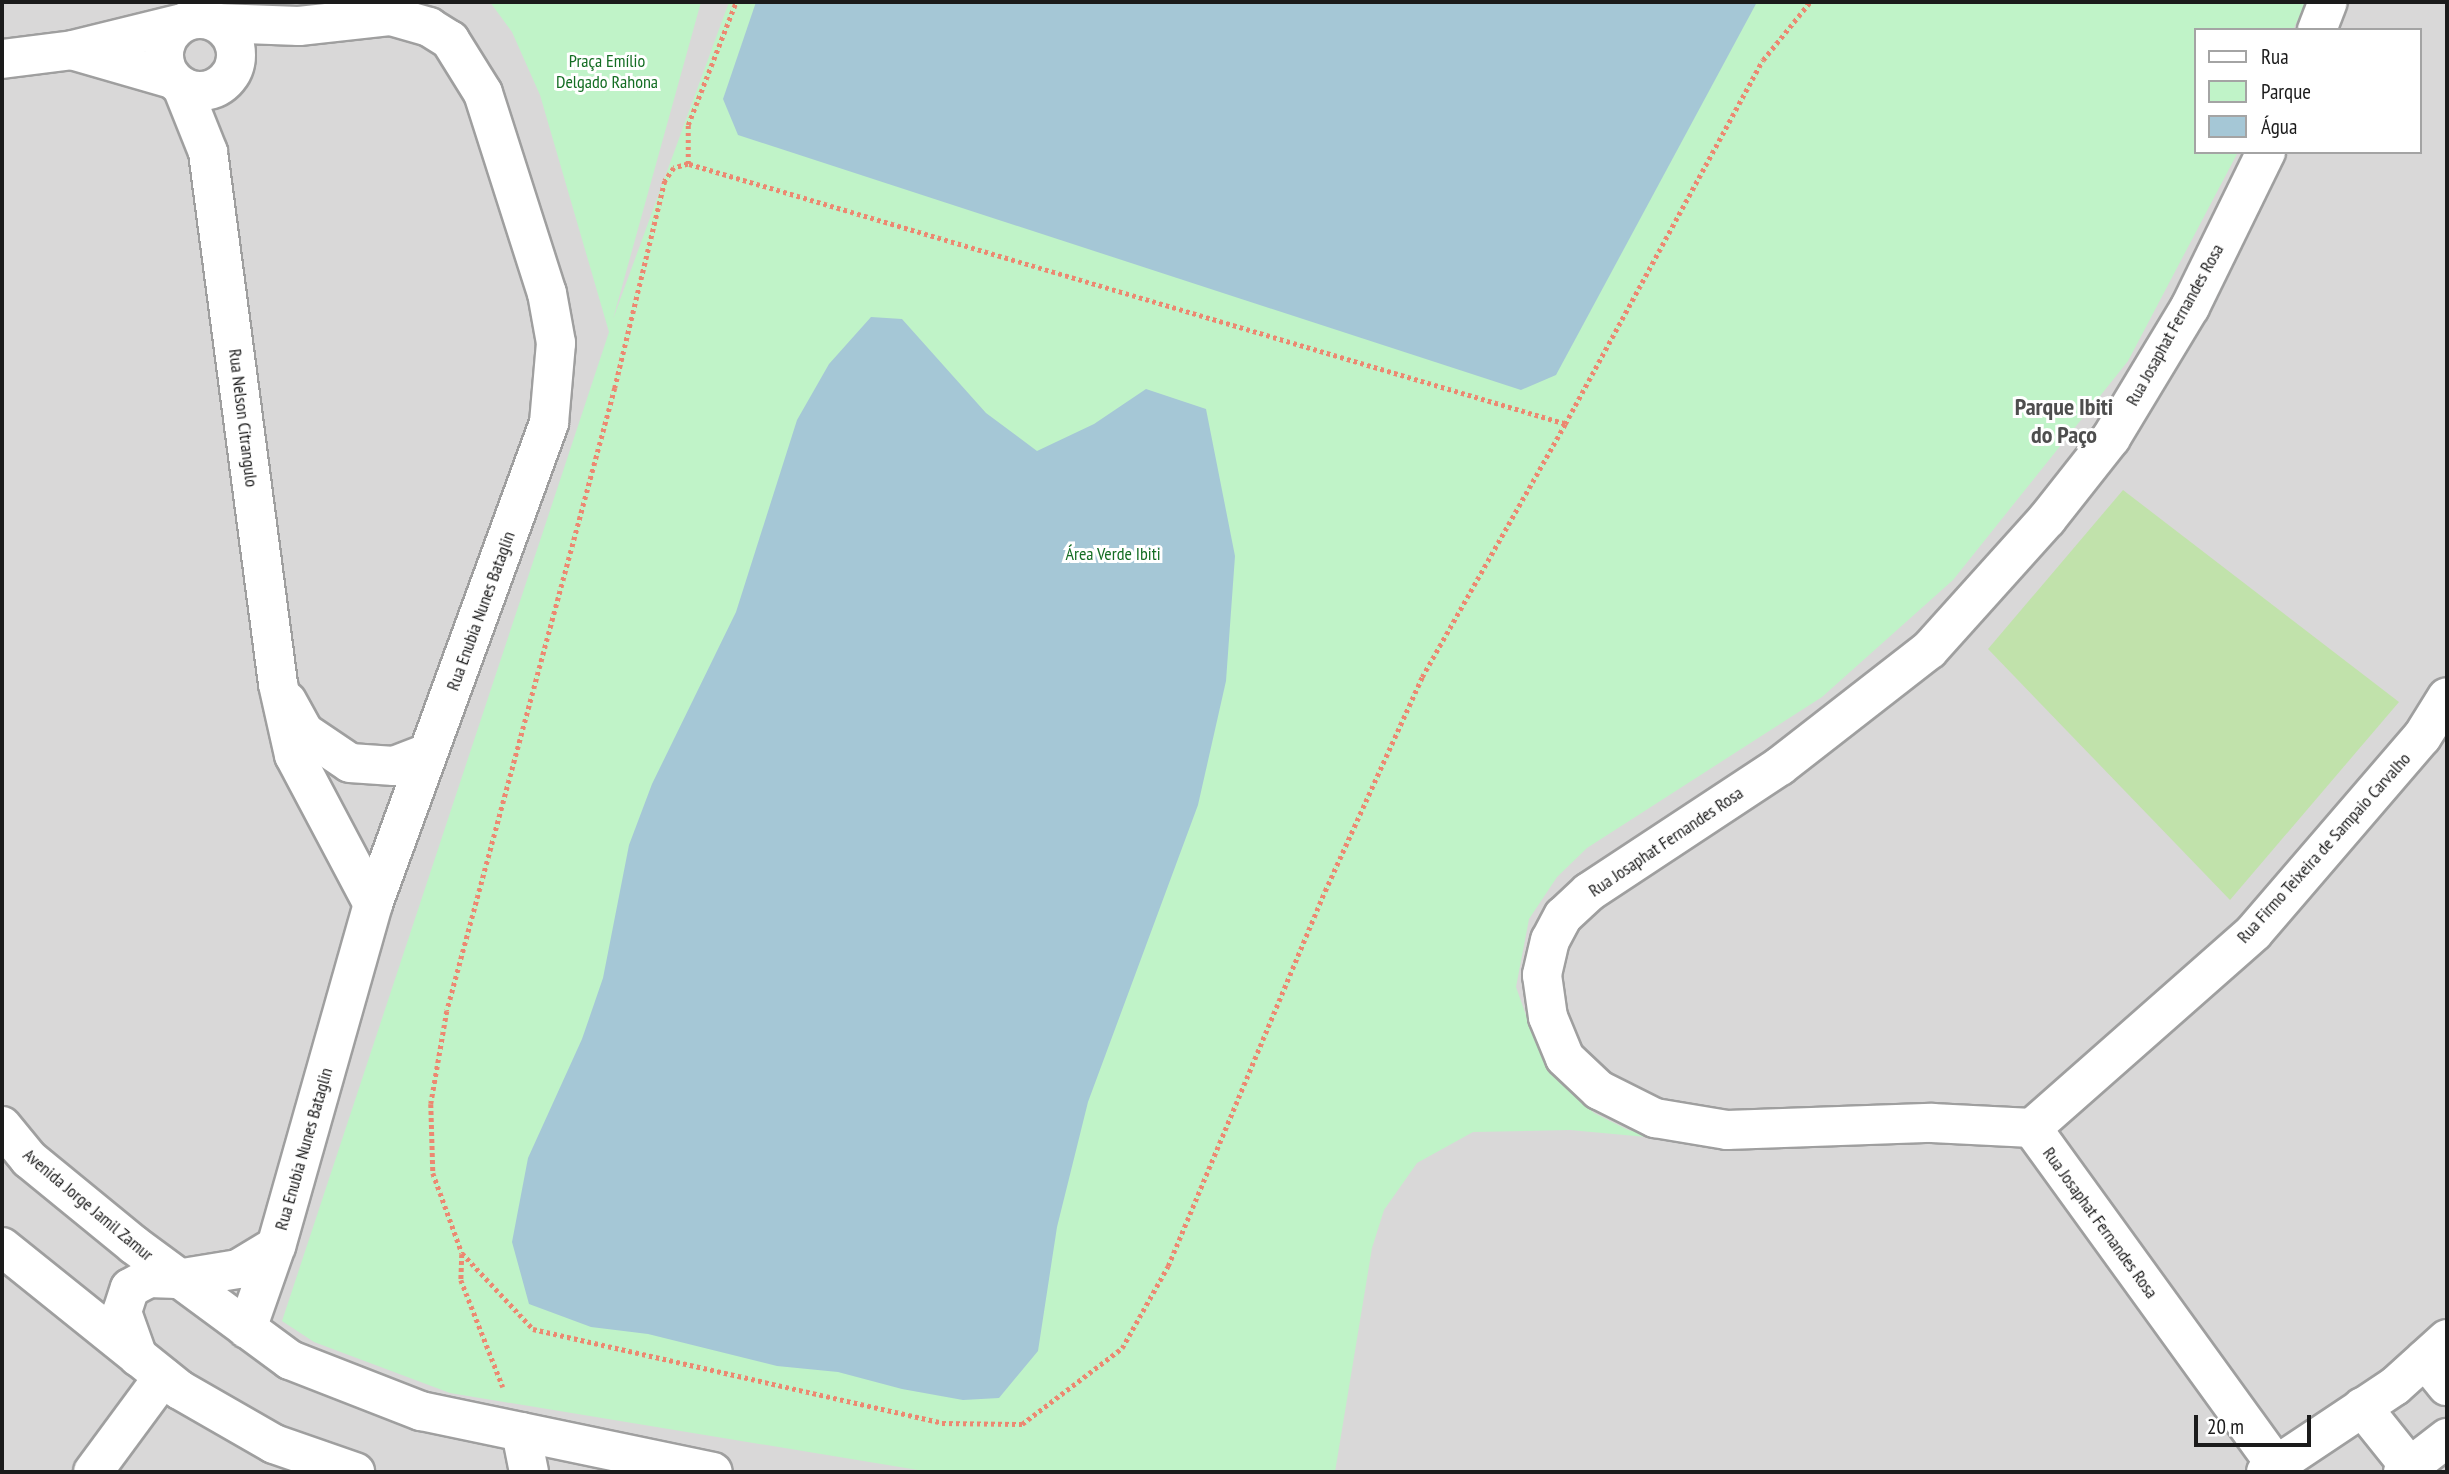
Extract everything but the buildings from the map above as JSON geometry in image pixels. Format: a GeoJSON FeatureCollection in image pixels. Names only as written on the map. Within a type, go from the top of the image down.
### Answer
{"type":"FeatureCollection","features":[{"type":"Feature","properties":{"kind":"street"},"geometry":{"type":"LineString","coordinates":[[2318,28],[2328,2]]}},
{"type":"Feature","properties":{"kind":"street","name":"Rua Enubia Nunes Bataglin"},"geometry":{"type":"LineString","coordinates":[[247,1329],[276,1246],[373,904],[549,423],[556,343],[547,293],[483,93],[450,40],[429,27],[391,16],[299,26]]}},
{"type":"Feature","properties":{"kind":"street"},"geometry":{"type":"LineString","coordinates":[[2,58],[73,50],[200,23],[299,26]]}},
{"type":"Feature","properties":{"kind":"street"},"geometry":{"type":"LineString","coordinates":[[200,23],[234,42],[228,79]]}},
{"type":"Feature","properties":{"kind":"street"},"geometry":{"type":"LineString","coordinates":[[177,83],[163,56],[166,43],[200,23]]}},
{"type":"Feature","properties":{"kind":"street"},"geometry":{"type":"LineString","coordinates":[[73,50],[204,92],[228,79],[299,26]]}},
{"type":"Feature","properties":{"kind":"street","name":"Rua Nelson Citrangulo"},"geometry":{"type":"LineString","coordinates":[[208,152],[228,79]]}},
{"type":"Feature","properties":{"kind":"street","name":"Rua Nelson Citrangulo"},"geometry":{"type":"LineString","coordinates":[[177,83],[208,152],[278,684],[294,755],[373,904]]}},
{"type":"Feature","properties":{"kind":"street","name":"Rua Josaphat Fernandes Rosa"},"geometry":{"type":"LineString","coordinates":[[2265,154],[2190,307],[2111,438],[2047,519],[1928,650],[1780,766],[1589,892],[1563,916],[1550,940],[1542,975],[1548,1017],[1565,1058],[1599,1090],[1655,1118],[1727,1130],[1932,1122],[2032,1128],[2274,1470]]}},
{"type":"Feature","properties":{"kind":"street","name":"Rua Nelson Citrangulo"},"geometry":{"type":"LineString","coordinates":[[278,684],[303,732],[350,763],[394,766],[428,752]]}},
{"type":"Feature","properties":{"kind":"street","name":"Rua Firmo Teixeira de Sampaio Carvalho"},"geometry":{"type":"LineString","coordinates":[[2032,1128],[2253,932],[2422,737],[2447,697]]}},
{"type":"Feature","properties":{"kind":"street","name":"Avenida Jorge Jamil Zamur"},"geometry":{"type":"LineString","coordinates":[[2,1126],[29,1159],[177,1279],[290,1360],[421,1411],[521,1432],[609,1461],[713,1472]]}},
{"type":"Feature","properties":{"kind":"street","name":"Rua Enubia Nunes Bataglin"},"geometry":{"type":"LineString","coordinates":[[177,1279],[237,1269],[276,1246]]}},
{"type":"Feature","properties":{"kind":"street"},"geometry":{"type":"LineString","coordinates":[[2,1247],[151,1367],[274,1444],[355,1472]]}},
{"type":"Feature","properties":{"kind":"street","name":"Avenida Jorge Jamil Zamur"},"geometry":{"type":"LineString","coordinates":[[151,1367],[122,1312],[130,1289],[149,1278],[177,1279]]}},
{"type":"Feature","properties":{"kind":"street"},"geometry":{"type":"LineString","coordinates":[[2274,1470],[2362,1407],[2440,1361]]}},
{"type":"Feature","properties":{"kind":"street"},"geometry":{"type":"LineString","coordinates":[[93,1472],[151,1367]]}},
{"type":"Feature","properties":{"kind":"street"},"geometry":{"type":"LineString","coordinates":[[2362,1407],[2406,1470],[2447,1438]]}},
{"type":"Feature","properties":{"kind":"street"},"geometry":{"type":"LineString","coordinates":[[521,1432],[529,1472]]}},
{"type":"Feature","properties":{"kind":"path"},"geometry":{"type":"LineString","coordinates":[[688,164],[688,125],[736,2]]}},
{"type":"Feature","properties":{"kind":"path"},"geometry":{"type":"LineString","coordinates":[[462,1253],[533,1329],[942,1423],[1023,1424],[1122,1348],[1168,1266],[1325,891],[1422,677],[1565,424],[1763,60],[1810,2]]}},
{"type":"Feature","properties":{"kind":"path"},"geometry":{"type":"LineString","coordinates":[[521,1432],[461,1280],[462,1253],[433,1173],[431,1104],[447,1011],[615,388],[665,181],[674,168],[688,164],[1565,424]]}},
{"type":"Feature","properties":{"kind":"shaded area","name":"Parque Ibiti do Paço"},"geometry":{"type":"Polygon","coordinates":[[[2,2],[2447,2],[2447,1472],[2,1472],[2,2]]]}},
{"type":"Feature","properties":{"kind":"green space","name":"Área Verde Ibiti"},"geometry":{"type":"Polygon","coordinates":[[[490,2],[701,2],[613,319],[729,2],[2306,2],[2294,28],[2194,28],[2194,154],[2237,154],[2128,361],[1953,580],[1822,697],[1587,848],[1557,877],[1529,919],[1516,987],[1532,1032],[1558,1081],[1594,1113],[1628,1130],[1668,1139],[1570,1130],[1473,1132],[1417,1163],[1384,1210],[1372,1248],[1335,1472],[930,1472],[450,1393],[314,1342],[282,1321],[609,332],[540,95],[512,32],[490,2]]]}},
{"type":"Feature","properties":{"kind":"green space"},"geometry":{"type":"Polygon","coordinates":[[[2123,490],[2399,702],[2230,900],[1988,649],[2123,490]]]}},
{"type":"Feature","properties":{"kind":"water"},"geometry":{"type":"Polygon","coordinates":[[[756,2],[1757,2],[1556,375],[1521,390],[738,135],[723,99],[756,2]]]}},
{"type":"Feature","properties":{"kind":"water"},"geometry":{"type":"Polygon","coordinates":[[[871,317],[902,319],[986,413],[1037,451],[1094,424],[1146,389],[1206,409],[1235,556],[1226,681],[1198,805],[1088,1102],[1057,1227],[1038,1351],[999,1398],[963,1400],[902,1389],[838,1372],[777,1366],[648,1334],[591,1327],[529,1304],[512,1242],[528,1158],[582,1039],[603,978],[629,845],[652,784],[736,612],[797,420],[829,364],[871,317]]]}},
{"type":"Feature","properties":{"kind":"district","name":"Parque Ibiti do Paço"},"geometry":{"type":"Point","coordinates":[2064,421]}},
{"type":"Feature","properties":{"kind":"park label","name":"Praça Emílio Delgado Rahona"},"geometry":{"type":"Point","coordinates":[607,72]}}]}
